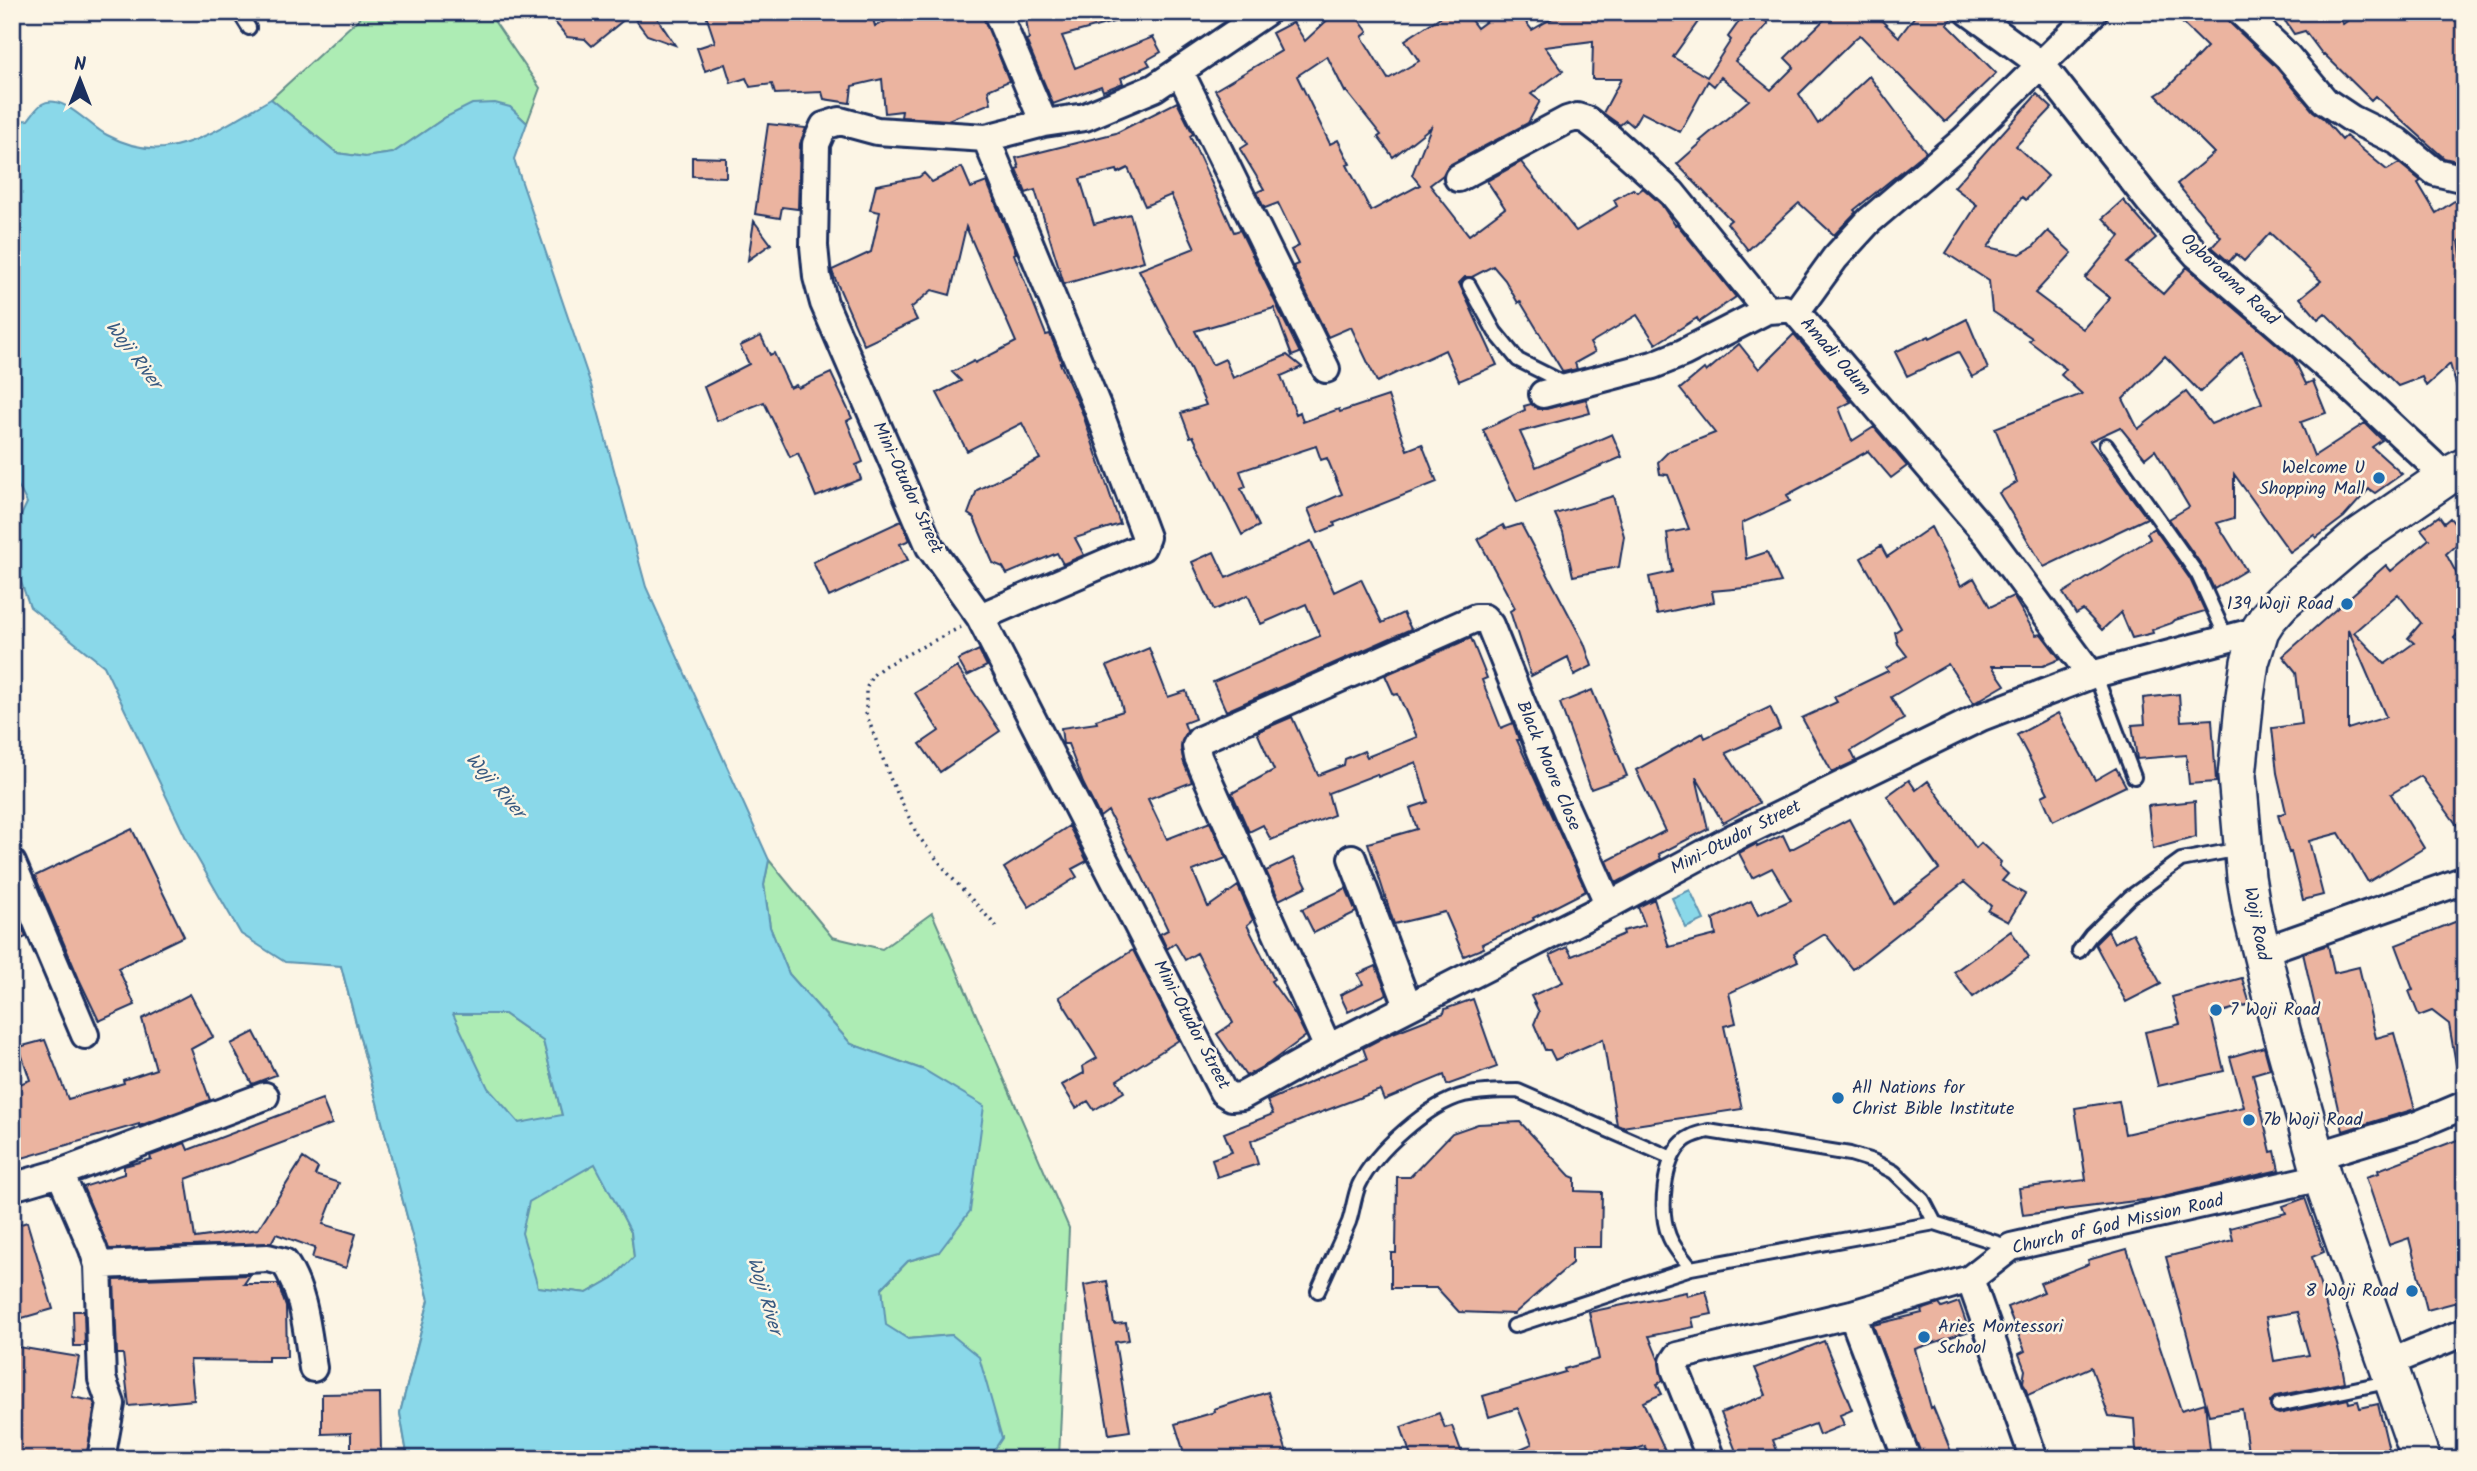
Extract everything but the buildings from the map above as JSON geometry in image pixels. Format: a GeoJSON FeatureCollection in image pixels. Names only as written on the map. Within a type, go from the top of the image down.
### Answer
{"type":"FeatureCollection","features":[{"type":"Feature","properties":{"kind":"main road","name":"Woji Road"},"geometry":{"type":"LineString","coordinates":[[2421,1459],[2319,1167],[2260,952],[2252,913],[2237,776],[2250,662],[2244,635],[2347,546],[2455,472]]}},
{"type":"Feature","properties":{"kind":"street"},"geometry":{"type":"LineString","coordinates":[[997,12],[1044,123],[1085,117],[1154,88],[1263,13]]}},
{"type":"Feature","properties":{"kind":"street","name":"Ogboroama Road"},"geometry":{"type":"LineString","coordinates":[[1969,12],[2042,65],[2149,201],[2197,255],[2349,386],[2455,472]]}},
{"type":"Feature","properties":{"kind":"street","name":"Amadi Odum"},"geometry":{"type":"LineString","coordinates":[[2094,12],[1964,140],[1869,221],[1835,258],[1796,312],[1989,537],[2095,674]]}},
{"type":"Feature","properties":{"kind":"street"},"geometry":{"type":"LineString","coordinates":[[2241,12],[2287,56],[2325,101],[2352,119],[2397,141],[2435,172],[2465,179]]}},
{"type":"Feature","properties":{"kind":"street"},"geometry":{"type":"LineString","coordinates":[[1180,72],[1326,369]]}},
{"type":"Feature","properties":{"kind":"street"},"geometry":{"type":"LineString","coordinates":[[1458,178],[1567,120],[1577,117],[1587,120],[1609,136],[1672,193],[1768,310]]}},
{"type":"Feature","properties":{"kind":"street","name":"Mini-Otudor Street"},"geometry":{"type":"LineString","coordinates":[[1044,123],[986,138],[877,131],[840,121],[824,126],[816,144],[814,222],[817,277],[824,303],[930,547],[980,617],[1223,1092],[1231,1097],[1242,1096],[1328,1048],[1609,905],[1731,839],[1981,717],[2095,674],[2244,635]]}},
{"type":"Feature","properties":{"kind":"street"},"geometry":{"type":"LineString","coordinates":[[980,617],[1142,547],[1146,537],[1097,406],[986,138]]}},
{"type":"Feature","properties":{"kind":"street"},"geometry":{"type":"LineString","coordinates":[[1543,394],[1653,365],[1683,353],[1768,310],[1796,312]]}},
{"type":"Feature","properties":{"kind":"street","name":"Black Moore Close"},"geometry":{"type":"LineString","coordinates":[[1328,1048],[1198,757],[1196,746],[1200,740],[1476,618],[1484,618],[1490,625],[1549,771],[1609,905]]}},
{"type":"Feature","properties":{"kind":"street"},"geometry":{"type":"LineString","coordinates":[[1352,858],[1408,1006]]}},
{"type":"Feature","properties":{"kind":"street"},"geometry":{"type":"LineString","coordinates":[[12,863],[85,1035]]}},
{"type":"Feature","properties":{"kind":"street"},"geometry":{"type":"LineString","coordinates":[[2260,952],[2465,880]]}},
{"type":"Feature","properties":{"kind":"street"},"geometry":{"type":"LineString","coordinates":[[12,1188],[60,1173],[265,1096]]}},
{"type":"Feature","properties":{"kind":"street","name":"Church of God Mission Road"},"geometry":{"type":"LineString","coordinates":[[1711,1459],[1675,1369],[1674,1362],[1678,1356],[1852,1314],[1970,1279],[2011,1247],[2319,1167],[2465,1105]]}},
{"type":"Feature","properties":{"kind":"street"},"geometry":{"type":"LineString","coordinates":[[60,1173],[98,1265],[102,1379],[111,1404],[101,1459]]}},
{"type":"Feature","properties":{"kind":"street"},"geometry":{"type":"LineString","coordinates":[[98,1265],[268,1258],[285,1262],[301,1297],[313,1368]]}},
{"type":"Feature","properties":{"kind":"street"},"geometry":{"type":"LineString","coordinates":[[1970,1279],[2034,1459]]}},
{"type":"Feature","properties":{"kind":"street"},"geometry":{"type":"LineString","coordinates":[[1852,1314],[1907,1459]]}},
{"type":"Feature","properties":{"kind":"street"},"geometry":{"type":"LineString","coordinates":[[2389,1372],[2465,1332]]}},
{"type":"Feature","properties":{"kind":"lane"},"geometry":{"type":"LineString","coordinates":[[239,12],[249,29]]}},
{"type":"Feature","properties":{"kind":"lane"},"geometry":{"type":"LineString","coordinates":[[1469,285],[1495,332],[1518,360],[1544,375],[1573,386]]}},
{"type":"Feature","properties":{"kind":"lane"},"geometry":{"type":"LineString","coordinates":[[2106,445],[2198,576],[2244,635]]}},
{"type":"Feature","properties":{"kind":"lane"},"geometry":{"type":"LineString","coordinates":[[2095,674],[2134,777]]}},
{"type":"Feature","properties":{"kind":"lane"},"geometry":{"type":"LineString","coordinates":[[2079,951],[2091,935],[2130,897],[2181,860],[2244,848]]}},
{"type":"Feature","properties":{"kind":"lane"},"geometry":{"type":"LineString","coordinates":[[1318,1291],[1350,1219],[1359,1186],[1378,1156],[1445,1102],[1464,1095],[1490,1091],[1518,1091],[1672,1158]]}},
{"type":"Feature","properties":{"kind":"lane"},"geometry":{"type":"LineString","coordinates":[[1690,1268],[1669,1238],[1665,1222],[1665,1186],[1672,1158],[1680,1144],[1690,1135],[1708,1131],[1850,1154],[1873,1161],[1894,1172],[1923,1200],[1935,1223]]}},
{"type":"Feature","properties":{"kind":"lane"},"geometry":{"type":"LineString","coordinates":[[1514,1326],[1690,1268],[1935,1223],[2011,1247]]}},
{"type":"Feature","properties":{"kind":"lane"},"geometry":{"type":"LineString","coordinates":[[2278,1405],[2389,1372]]}},
{"type":"Feature","properties":{"kind":"path"},"geometry":{"type":"LineString","coordinates":[[980,617],[884,666],[872,676],[866,689],[866,713],[890,778],[918,836],[997,927]]}},
{"type":"Feature","properties":{"kind":"green space"},"geometry":{"type":"Polygon","coordinates":[[[366,12],[488,12],[540,88],[527,123],[510,107],[446,117],[393,153],[365,157],[337,153],[271,99],[366,12]]]}},
{"type":"Feature","properties":{"kind":"green space"},"geometry":{"type":"Polygon","coordinates":[[[769,860],[832,937],[882,949],[932,913],[1069,1228],[1059,1459],[988,1459],[1002,1437],[952,1335],[908,1339],[885,1325],[882,1288],[908,1261],[939,1252],[924,1070],[851,1044],[789,974],[770,927],[764,885],[769,860]]]}},
{"type":"Feature","properties":{"kind":"green space"},"geometry":{"type":"Polygon","coordinates":[[[341,966],[452,1014],[504,1014],[543,1041],[562,1115],[596,1164],[631,1232],[634,1257],[613,1278],[587,1293],[537,1287],[408,1459],[400,1413],[429,1300],[341,966]]]}},
{"type":"Feature","properties":{"kind":"water","name":"Woji River"},"geometry":{"type":"Polygon","coordinates":[[[271,99],[337,153],[365,157],[393,153],[446,117],[472,104],[495,103],[510,107],[527,123],[514,159],[591,385],[646,587],[769,860],[764,885],[770,927],[789,974],[851,1044],[924,1070],[984,1106],[970,1211],[939,1252],[908,1261],[882,1288],[886,1325],[908,1339],[952,1335],[979,1357],[1002,1438],[988,1459],[408,1459],[400,1413],[429,1300],[341,966],[285,962],[241,934],[187,840],[104,666],[30,607],[12,557],[12,535],[27,503],[12,474],[12,121],[28,120],[42,104],[58,103],[76,112],[100,131],[127,144],[164,148],[206,135],[271,99]],[[453,1014],[488,1088],[519,1123],[562,1115],[543,1041],[504,1014],[453,1014]],[[595,1164],[529,1202],[522,1233],[538,1287],[587,1293],[613,1278],[634,1257],[631,1232],[595,1164]]]}},
{"type":"Feature","properties":{"kind":"water"},"geometry":{"type":"Polygon","coordinates":[[[1690,890],[1704,920],[1686,928],[1672,898],[1690,890]]]}},
{"type":"Feature","properties":{"kind":"place","name":"Welcome U Shopping Mall"},"geometry":{"type":"Point","coordinates":[2379,478]}},
{"type":"Feature","properties":{"kind":"place","name":"139 Woji Road"},"geometry":{"type":"Point","coordinates":[2347,604]}},
{"type":"Feature","properties":{"kind":"place","name":"7 Woji Road"},"geometry":{"type":"Point","coordinates":[2216,1010]}},
{"type":"Feature","properties":{"kind":"place","name":"All Nations for Christ Bible Institute"},"geometry":{"type":"Point","coordinates":[1838,1098]}},
{"type":"Feature","properties":{"kind":"place","name":"7b Woji Road"},"geometry":{"type":"Point","coordinates":[2249,1120]}},
{"type":"Feature","properties":{"kind":"place","name":"8 Woji Road"},"geometry":{"type":"Point","coordinates":[2412,1291]}},
{"type":"Feature","properties":{"kind":"place","name":"Aries Montessori School"},"geometry":{"type":"Point","coordinates":[1924,1337]}}]}
